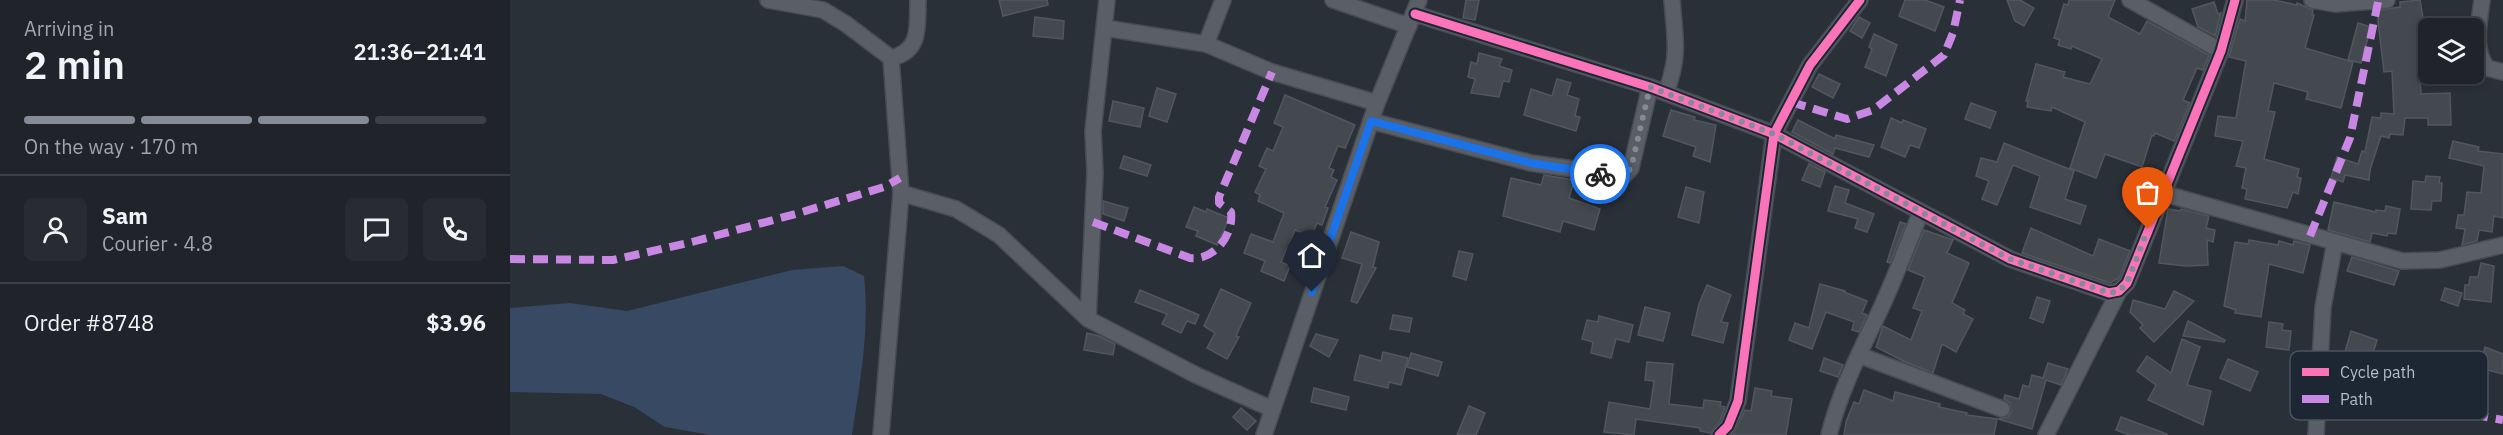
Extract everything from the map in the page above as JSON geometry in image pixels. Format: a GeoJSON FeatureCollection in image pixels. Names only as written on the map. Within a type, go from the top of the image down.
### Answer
{"type":"FeatureCollection","features":[{"type":"Feature","properties":{"kind":"street"},"geometry":{"type":"LineString","coordinates":[[768,0],[823,10],[846,24],[891,58],[902,56],[912,48],[916,37],[918,0]]}},
{"type":"Feature","properties":{"kind":"street"},"geometry":{"type":"LineString","coordinates":[[1088,319],[1095,173],[1093,131],[1107,0]]}},
{"type":"Feature","properties":{"kind":"street"},"geometry":{"type":"LineString","coordinates":[[1206,45],[1223,0]]}},
{"type":"Feature","properties":{"kind":"street"},"geometry":{"type":"LineString","coordinates":[[1333,0],[1414,14],[1650,87],[1774,134],[2010,259],[2109,293],[2119,291]]}},
{"type":"Feature","properties":{"kind":"street"},"geometry":{"type":"LineString","coordinates":[[1666,93],[1675,68],[1677,45],[1672,0]]}},
{"type":"Feature","properties":{"kind":"street"},"geometry":{"type":"LineString","coordinates":[[1719,435],[1728,426],[1738,401],[1774,134],[1810,65],[1860,0]]}},
{"type":"Feature","properties":{"kind":"street"},"geometry":{"type":"LineString","coordinates":[[2130,0],[2221,51]]}},
{"type":"Feature","properties":{"kind":"street"},"geometry":{"type":"LineString","coordinates":[[2046,435],[2119,291],[2127,283],[2221,51],[2235,0]]}},
{"type":"Feature","properties":{"kind":"street"},"geometry":{"type":"LineString","coordinates":[[2312,0],[2335,4],[2387,0]]}},
{"type":"Feature","properties":{"kind":"street"},"geometry":{"type":"LineString","coordinates":[[2482,0],[2478,42],[2480,58],[2487,68],[2503,72]]}},
{"type":"Feature","properties":{"kind":"street"},"geometry":{"type":"LineString","coordinates":[[1263,435],[1377,103],[1414,14]]}},
{"type":"Feature","properties":{"kind":"street"},"geometry":{"type":"LineString","coordinates":[[1105,28],[1206,45],[1272,72],[1377,103]]}},
{"type":"Feature","properties":{"kind":"street"},"geometry":{"type":"LineString","coordinates":[[881,435],[901,193],[891,58]]}},
{"type":"Feature","properties":{"kind":"street"},"geometry":{"type":"LineString","coordinates":[[1371,121],[1531,163],[1624,176],[1631,168],[1650,87]]}},
{"type":"Feature","properties":{"kind":"street"},"geometry":{"type":"LineString","coordinates":[[901,193],[957,209],[999,235],[1088,319],[1196,375],[1272,409]]}},
{"type":"Feature","properties":{"kind":"street"},"geometry":{"type":"LineString","coordinates":[[2162,193],[2402,261],[2440,260],[2503,245]]}},
{"type":"Feature","properties":{"kind":"street"},"geometry":{"type":"LineString","coordinates":[[1829,435],[1833,419],[1921,212]]}},
{"type":"Feature","properties":{"kind":"street"},"geometry":{"type":"LineString","coordinates":[[2321,351],[2323,307],[2336,242]]}},
{"type":"Feature","properties":{"kind":"street"},"geometry":{"type":"LineString","coordinates":[[1859,356],[2002,409]]}},
{"type":"Feature","properties":{"kind":"street"},"geometry":{"type":"LineString","coordinates":[[2316,435],[2317,420]]}},
{"type":"Feature","properties":{"kind":"water"},"geometry":{"type":"Polygon","coordinates":[[[843,266],[864,276],[866,296],[863,356],[852,435],[710,435],[665,427],[634,407],[601,394],[510,392],[510,308],[570,303],[627,311],[792,270],[843,266]]]}},
{"type":"Feature","properties":{"kind":"building"},"geometry":{"type":"Polygon","coordinates":[[[999,0],[1047,0],[1048,5],[1003,16],[999,0]]]}},
{"type":"Feature","properties":{"kind":"building"},"geometry":{"type":"Polygon","coordinates":[[[1466,0],[1479,0],[1475,20],[1463,18],[1466,0]]]}},
{"type":"Feature","properties":{"kind":"building"},"geometry":{"type":"Polygon","coordinates":[[[1905,0],[1925,0],[1944,7],[1935,31],[1899,16],[1905,0]]]}},
{"type":"Feature","properties":{"kind":"building"},"geometry":{"type":"Polygon","coordinates":[[[2007,0],[2020,0],[2034,8],[2024,26],[2015,21],[2007,0]]]}},
{"type":"Feature","properties":{"kind":"building"},"geometry":{"type":"Polygon","coordinates":[[[2069,0],[2115,0],[2108,17],[2140,34],[2147,21],[2209,55],[2203,70],[2197,68],[2183,100],[2190,103],[2174,141],[2155,133],[2154,136],[2152,135],[2142,167],[2105,154],[2096,178],[2070,168],[2085,122],[2052,107],[2051,111],[2027,107],[2028,101],[2026,101],[2036,64],[2065,72],[2063,77],[2090,84],[2102,59],[2072,46],[2071,49],[2058,45],[2060,40],[2054,38],[2064,4],[2068,5],[2069,0]]]}},
{"type":"Feature","properties":{"kind":"building"},"geometry":{"type":"Polygon","coordinates":[[[2247,0],[2274,0],[2297,5],[2297,3],[2313,10],[2312,15],[2314,15],[2305,48],[2353,62],[2341,108],[2306,99],[2308,92],[2274,83],[2268,111],[2275,112],[2264,159],[2299,169],[2297,177],[2301,178],[2298,194],[2293,192],[2287,208],[2245,199],[2247,189],[2242,188],[2246,168],[2236,166],[2243,141],[2215,136],[2218,116],[2236,118],[2246,61],[2229,57],[2240,19],[2245,21],[2247,0]]]}},
{"type":"Feature","properties":{"kind":"building"},"geometry":{"type":"Polygon","coordinates":[[[2420,0],[2423,18],[2418,18],[2418,84],[2420,84],[2421,94],[2450,93],[2451,125],[2428,125],[2428,118],[2405,118],[2403,135],[2390,134],[2389,138],[2381,136],[2369,180],[2345,175],[2343,182],[2331,178],[2337,157],[2358,164],[2362,151],[2365,152],[2372,117],[2381,118],[2381,113],[2394,114],[2392,71],[2384,72],[2378,21],[2379,10],[2400,7],[2400,2],[2420,0]]]}},
{"type":"Feature","properties":{"kind":"building"},"geometry":{"type":"Polygon","coordinates":[[[2214,2],[2218,14],[2221,13],[2215,36],[2198,27],[2192,9],[2214,2]]]}},
{"type":"Feature","properties":{"kind":"building"},"geometry":{"type":"Polygon","coordinates":[[[1035,17],[1064,21],[1063,39],[1033,36],[1035,17]]]}},
{"type":"Feature","properties":{"kind":"building"},"geometry":{"type":"Polygon","coordinates":[[[1859,17],[1870,23],[1862,38],[1850,31],[1859,17]]]}},
{"type":"Feature","properties":{"kind":"building"},"geometry":{"type":"Polygon","coordinates":[[[2358,23],[2371,27],[2361,63],[2348,60],[2358,23]]]}},
{"type":"Feature","properties":{"kind":"building"},"geometry":{"type":"Polygon","coordinates":[[[1874,34],[1897,45],[1886,76],[1865,67],[1872,49],[1869,47],[1874,34]]]}},
{"type":"Feature","properties":{"kind":"building"},"geometry":{"type":"Polygon","coordinates":[[[1479,53],[1502,59],[1499,66],[1512,70],[1509,82],[1503,81],[1499,97],[1471,93],[1475,79],[1468,77],[1471,62],[1477,64],[1479,53]]]}},
{"type":"Feature","properties":{"kind":"building"},"geometry":{"type":"Polygon","coordinates":[[[1819,74],[1840,84],[1833,98],[1812,87],[1819,74]]]}},
{"type":"Feature","properties":{"kind":"building"},"geometry":{"type":"Polygon","coordinates":[[[1557,79],[1571,83],[1567,95],[1579,99],[1575,116],[1580,117],[1576,131],[1524,115],[1531,89],[1552,96],[1557,79]]]}},
{"type":"Feature","properties":{"kind":"building"},"geometry":{"type":"Polygon","coordinates":[[[1157,88],[1176,94],[1167,122],[1149,116],[1157,88]]]}},
{"type":"Feature","properties":{"kind":"building"},"geometry":{"type":"Polygon","coordinates":[[[1285,95],[1355,125],[1345,148],[1338,146],[1329,168],[1334,170],[1331,177],[1337,180],[1325,207],[1328,208],[1322,225],[1317,223],[1313,233],[1308,231],[1306,234],[1295,230],[1281,262],[1290,266],[1284,281],[1261,271],[1265,261],[1244,253],[1251,234],[1273,242],[1284,213],[1258,201],[1260,195],[1255,192],[1266,169],[1259,166],[1267,148],[1273,151],[1283,127],[1274,123],[1285,95]]]}},
{"type":"Feature","properties":{"kind":"building"},"geometry":{"type":"Polygon","coordinates":[[[1113,101],[1144,108],[1140,127],[1109,121],[1113,101]]]}},
{"type":"Feature","properties":{"kind":"building"},"geometry":{"type":"Polygon","coordinates":[[[1971,103],[1996,112],[1990,128],[1965,119],[1971,103]]]}},
{"type":"Feature","properties":{"kind":"building"},"geometry":{"type":"Polygon","coordinates":[[[1671,110],[1695,117],[1694,120],[1716,125],[1710,162],[1693,156],[1696,147],[1663,136],[1671,110]]]}},
{"type":"Feature","properties":{"kind":"building"},"geometry":{"type":"Polygon","coordinates":[[[1891,118],[1926,129],[1919,148],[1910,145],[1905,157],[1881,147],[1891,118]]]}},
{"type":"Feature","properties":{"kind":"building"},"geometry":{"type":"Polygon","coordinates":[[[1798,120],[1835,139],[1836,135],[1874,145],[1869,157],[1835,148],[1833,154],[1792,132],[1798,120]]]}},
{"type":"Feature","properties":{"kind":"building"},"geometry":{"type":"Polygon","coordinates":[[[2453,141],[2479,147],[2478,151],[2503,154],[2503,218],[2494,216],[2492,232],[2479,230],[2477,241],[2462,245],[2465,229],[2456,228],[2458,215],[2464,215],[2467,192],[2481,193],[2484,166],[2449,158],[2453,141]]]}},
{"type":"Feature","properties":{"kind":"building"},"geometry":{"type":"Polygon","coordinates":[[[2004,143],[2074,171],[2065,199],[2086,206],[2080,224],[2030,207],[2040,176],[2013,165],[1997,205],[1982,199],[1989,181],[1976,176],[1981,158],[1997,162],[2004,143]]]}},
{"type":"Feature","properties":{"kind":"building"},"geometry":{"type":"Polygon","coordinates":[[[1124,156],[1151,165],[1147,176],[1120,168],[1124,156]]]}},
{"type":"Feature","properties":{"kind":"building"},"geometry":{"type":"Polygon","coordinates":[[[1809,164],[1825,172],[1820,187],[1802,180],[1809,164]]]}},
{"type":"Feature","properties":{"kind":"building"},"geometry":{"type":"Polygon","coordinates":[[[1544,175],[1574,180],[1569,198],[1600,209],[1594,230],[1563,221],[1560,232],[1503,216],[1511,178],[1541,185],[1544,175]]]}},
{"type":"Feature","properties":{"kind":"building"},"geometry":{"type":"Polygon","coordinates":[[[2426,176],[2440,177],[2441,201],[2432,201],[2431,210],[2411,209],[2413,181],[2425,182],[2426,176]]]}},
{"type":"Feature","properties":{"kind":"building"},"geometry":{"type":"Polygon","coordinates":[[[1835,186],[1849,190],[1845,203],[1874,214],[1867,232],[1855,228],[1858,219],[1828,211],[1835,186]]]}},
{"type":"Feature","properties":{"kind":"building"},"geometry":{"type":"Polygon","coordinates":[[[1686,187],[1704,192],[1699,223],[1678,217],[1686,187]]]}},
{"type":"Feature","properties":{"kind":"building"},"geometry":{"type":"Polygon","coordinates":[[[1103,201],[1128,208],[1124,221],[1103,214],[1103,201]]]}},
{"type":"Feature","properties":{"kind":"building"},"geometry":{"type":"Polygon","coordinates":[[[2334,202],[2376,212],[2376,210],[2385,211],[2386,206],[2400,209],[2396,234],[2388,233],[2387,236],[2372,233],[2370,242],[2328,230],[2334,202]]]}},
{"type":"Feature","properties":{"kind":"building"},"geometry":{"type":"Polygon","coordinates":[[[1194,207],[1206,212],[1207,209],[1229,218],[1217,245],[1196,236],[1198,231],[1186,227],[1194,207]]]}},
{"type":"Feature","properties":{"kind":"building"},"geometry":{"type":"Polygon","coordinates":[[[2168,209],[2180,211],[2181,209],[2209,216],[2206,228],[2215,230],[2213,242],[2207,240],[2208,265],[2186,266],[2159,263],[2168,209]]]}},
{"type":"Feature","properties":{"kind":"building"},"geometry":{"type":"Polygon","coordinates":[[[1900,222],[1906,224],[1890,263],[1887,262],[1900,222]]]}},
{"type":"Feature","properties":{"kind":"building"},"geometry":{"type":"Polygon","coordinates":[[[2031,228],[2093,256],[2099,239],[2130,251],[2119,278],[2110,283],[2022,253],[2031,228]]]}},
{"type":"Feature","properties":{"kind":"building"},"geometry":{"type":"Polygon","coordinates":[[[1924,230],[1953,240],[1947,253],[1969,263],[1952,303],[1965,310],[1963,314],[1973,319],[1956,352],[1942,344],[1933,373],[1876,347],[1883,326],[1911,340],[1922,311],[1913,308],[1925,277],[1908,270],[1924,230]]]}},
{"type":"Feature","properties":{"kind":"building"},"geometry":{"type":"Polygon","coordinates":[[[1351,232],[1379,242],[1373,267],[1376,268],[1357,303],[1351,301],[1362,264],[1342,258],[1351,232]]]}},
{"type":"Feature","properties":{"kind":"building"},"geometry":{"type":"Polygon","coordinates":[[[2249,240],[2278,245],[2279,241],[2293,245],[2294,241],[2310,245],[2303,273],[2269,264],[2261,317],[2235,313],[2236,310],[2224,306],[2235,242],[2248,244],[2249,240]]]}},
{"type":"Feature","properties":{"kind":"building"},"geometry":{"type":"Polygon","coordinates":[[[1459,251],[1473,254],[1466,280],[1453,276],[1459,251]]]}},
{"type":"Feature","properties":{"kind":"building"},"geometry":{"type":"Polygon","coordinates":[[[2352,257],[2399,271],[2394,285],[2347,271],[2352,257]]]}},
{"type":"Feature","properties":{"kind":"building"},"geometry":{"type":"Polygon","coordinates":[[[2481,263],[2494,266],[2491,302],[2464,299],[2465,285],[2469,285],[2470,277],[2478,277],[2481,263]]]}},
{"type":"Feature","properties":{"kind":"building"},"geometry":{"type":"Polygon","coordinates":[[[1820,284],[1845,291],[1867,301],[1862,313],[1867,315],[1859,332],[1852,330],[1854,322],[1826,312],[1812,349],[1789,340],[1795,323],[1809,328],[1820,284]]]}},
{"type":"Feature","properties":{"kind":"building"},"geometry":{"type":"Polygon","coordinates":[[[1707,285],[1731,295],[1721,322],[1728,323],[1723,343],[1692,335],[1699,304],[1707,285]]]}},
{"type":"Feature","properties":{"kind":"building"},"geometry":{"type":"Polygon","coordinates":[[[2445,288],[2462,293],[2458,306],[2441,300],[2445,288]]]}},
{"type":"Feature","properties":{"kind":"building"},"geometry":{"type":"Polygon","coordinates":[[[1221,289],[1251,303],[1236,336],[1239,337],[1227,359],[1207,348],[1215,333],[1204,326],[1221,289]]]}},
{"type":"Feature","properties":{"kind":"building"},"geometry":{"type":"Polygon","coordinates":[[[1140,290],[1199,315],[1195,324],[1187,321],[1181,333],[1162,324],[1167,314],[1135,302],[1140,290]]]}},
{"type":"Feature","properties":{"kind":"building"},"geometry":{"type":"Polygon","coordinates":[[[2174,291],[2194,301],[2154,342],[2140,328],[2143,325],[2130,312],[2133,300],[2165,309],[2174,291]]]}},
{"type":"Feature","properties":{"kind":"building"},"geometry":{"type":"Polygon","coordinates":[[[2037,297],[2050,301],[2043,323],[2030,318],[2037,297]]]}},
{"type":"Feature","properties":{"kind":"building"},"geometry":{"type":"Polygon","coordinates":[[[1645,307],[1670,313],[1663,341],[1638,335],[1645,307]]]}},
{"type":"Feature","properties":{"kind":"building"},"geometry":{"type":"Polygon","coordinates":[[[1393,315],[1412,318],[1409,332],[1390,329],[1393,315]]]}},
{"type":"Feature","properties":{"kind":"building"},"geometry":{"type":"Polygon","coordinates":[[[1599,316],[1633,325],[1629,342],[1616,339],[1611,358],[1591,353],[1593,342],[1582,339],[1587,320],[1598,322],[1599,316]]]}},
{"type":"Feature","properties":{"kind":"building"},"geometry":{"type":"Polygon","coordinates":[[[2188,321],[2225,340],[2224,342],[2183,336],[2188,321]]]}},
{"type":"Feature","properties":{"kind":"building"},"geometry":{"type":"Polygon","coordinates":[[[2269,322],[2283,324],[2282,330],[2291,331],[2289,350],[2266,347],[2269,322]]]}},
{"type":"Feature","properties":{"kind":"building"},"geometry":{"type":"Polygon","coordinates":[[[2351,331],[2377,340],[2374,351],[2345,351],[2351,331]]]}},
{"type":"Feature","properties":{"kind":"building"},"geometry":{"type":"Polygon","coordinates":[[[1087,333],[1115,344],[1113,355],[1084,350],[1087,333]]]}},
{"type":"Feature","properties":{"kind":"building"},"geometry":{"type":"Polygon","coordinates":[[[1316,334],[1338,340],[1329,357],[1310,346],[1316,334]]]}},
{"type":"Feature","properties":{"kind":"building"},"geometry":{"type":"Polygon","coordinates":[[[2182,339],[2200,347],[2187,385],[2211,391],[2203,425],[2148,400],[2156,385],[2137,371],[2147,356],[2171,373],[2182,339]]]}},
{"type":"Feature","properties":{"kind":"building"},"geometry":{"type":"Polygon","coordinates":[[[2485,347],[2503,354],[2503,374],[2488,370],[2488,351],[2484,351],[2485,347]]]}},
{"type":"Feature","properties":{"kind":"building"},"geometry":{"type":"Polygon","coordinates":[[[1383,352],[1408,358],[1401,385],[1389,382],[1388,388],[1354,380],[1360,355],[1381,361],[1383,352]]]}},
{"type":"Feature","properties":{"kind":"building"},"geometry":{"type":"Polygon","coordinates":[[[1411,353],[1442,362],[1438,376],[1407,367],[1411,353]]]}},
{"type":"Feature","properties":{"kind":"building"},"geometry":{"type":"Polygon","coordinates":[[[1824,358],[1843,365],[1838,377],[1820,371],[1824,358]]]}},
{"type":"Feature","properties":{"kind":"building"},"geometry":{"type":"Polygon","coordinates":[[[2228,359],[2258,372],[2250,391],[2220,378],[2228,359]]]}},
{"type":"Feature","properties":{"kind":"building"},"geometry":{"type":"Polygon","coordinates":[[[1647,362],[1673,364],[1669,404],[1703,408],[1704,400],[1721,402],[1720,406],[1725,407],[1720,421],[1710,433],[1700,431],[1700,428],[1636,419],[1634,435],[1604,432],[1609,402],[1650,409],[1654,381],[1645,380],[1647,362]]]}},
{"type":"Feature","properties":{"kind":"building"},"geometry":{"type":"Polygon","coordinates":[[[2048,363],[2068,369],[2061,385],[2046,380],[2032,429],[1998,419],[2008,417],[2011,412],[2010,403],[2004,399],[2005,395],[2019,399],[2023,385],[2029,387],[2032,375],[2043,378],[2048,363]]]}},
{"type":"Feature","properties":{"kind":"building"},"geometry":{"type":"Polygon","coordinates":[[[1314,388],[1349,397],[1346,410],[1311,402],[1314,388]]]}},
{"type":"Feature","properties":{"kind":"building"},"geometry":{"type":"Polygon","coordinates":[[[1755,388],[1772,391],[1771,396],[1792,399],[1786,435],[1733,435],[1745,410],[1751,411],[1755,388]]]}},
{"type":"Feature","properties":{"kind":"building"},"geometry":{"type":"Polygon","coordinates":[[[1864,390],[1893,401],[1895,392],[1940,404],[1939,407],[1967,413],[1966,415],[1997,419],[1994,435],[1844,435],[1846,422],[1854,402],[1859,404],[1864,390]]]}},
{"type":"Feature","properties":{"kind":"building"},"geometry":{"type":"Polygon","coordinates":[[[1469,406],[1485,413],[1476,435],[1457,435],[1469,406]]]}},
{"type":"Feature","properties":{"kind":"building"},"geometry":{"type":"Polygon","coordinates":[[[1241,408],[1256,421],[1247,430],[1233,417],[1241,408]]]}},
{"type":"Feature","properties":{"kind":"building"},"geometry":{"type":"Polygon","coordinates":[[[2121,417],[2167,434],[2130,435],[2116,430],[2121,417]]]}},
{"type":"Feature","properties":{"kind":"marked path"},"geometry":{"type":"LineString","coordinates":[[1791,102],[1847,119],[1873,110],[1944,55],[1953,33],[1960,0]]}},
{"type":"Feature","properties":{"kind":"marked path"},"geometry":{"type":"LineString","coordinates":[[2310,236],[2350,138],[2378,2]]}},
{"type":"Feature","properties":{"kind":"marked path"},"geometry":{"type":"LineString","coordinates":[[1093,222],[1190,258],[1199,258],[1214,251],[1226,237],[1231,221],[1231,212],[1219,203],[1219,197],[1272,72]]}},
{"type":"Feature","properties":{"kind":"marked path"},"geometry":{"type":"LineString","coordinates":[[510,259],[613,260],[692,242],[799,213],[884,187],[900,178]]}},
{"type":"Feature","properties":{"kind":"marked path"},"geometry":{"type":"LineString","coordinates":[[2488,417],[2503,420]]}},
{"type":"Feature","properties":{"kind":"cycle path"},"geometry":{"type":"LineString","coordinates":[[1719,435],[1728,426],[1738,401],[1774,134],[1810,65],[1860,0]]}},
{"type":"Feature","properties":{"kind":"cycle path"},"geometry":{"type":"LineString","coordinates":[[1415,14],[1650,87],[1774,134],[2010,259],[2109,293],[2119,291],[2127,283],[2221,51],[2235,0]]}},
{"type":"Feature","properties":{"kind":"way so far"},"geometry":{"type":"LineString","coordinates":[[1600,174],[1624,176],[1631,168],[1650,87],[1774,134],[2010,259],[2109,293],[2119,291],[2127,283],[2148,229]]}},
{"type":"Feature","properties":{"kind":"route"},"geometry":{"type":"LineString","coordinates":[[1312,292],[1371,121],[1531,163],[1600,174]]}}]}
